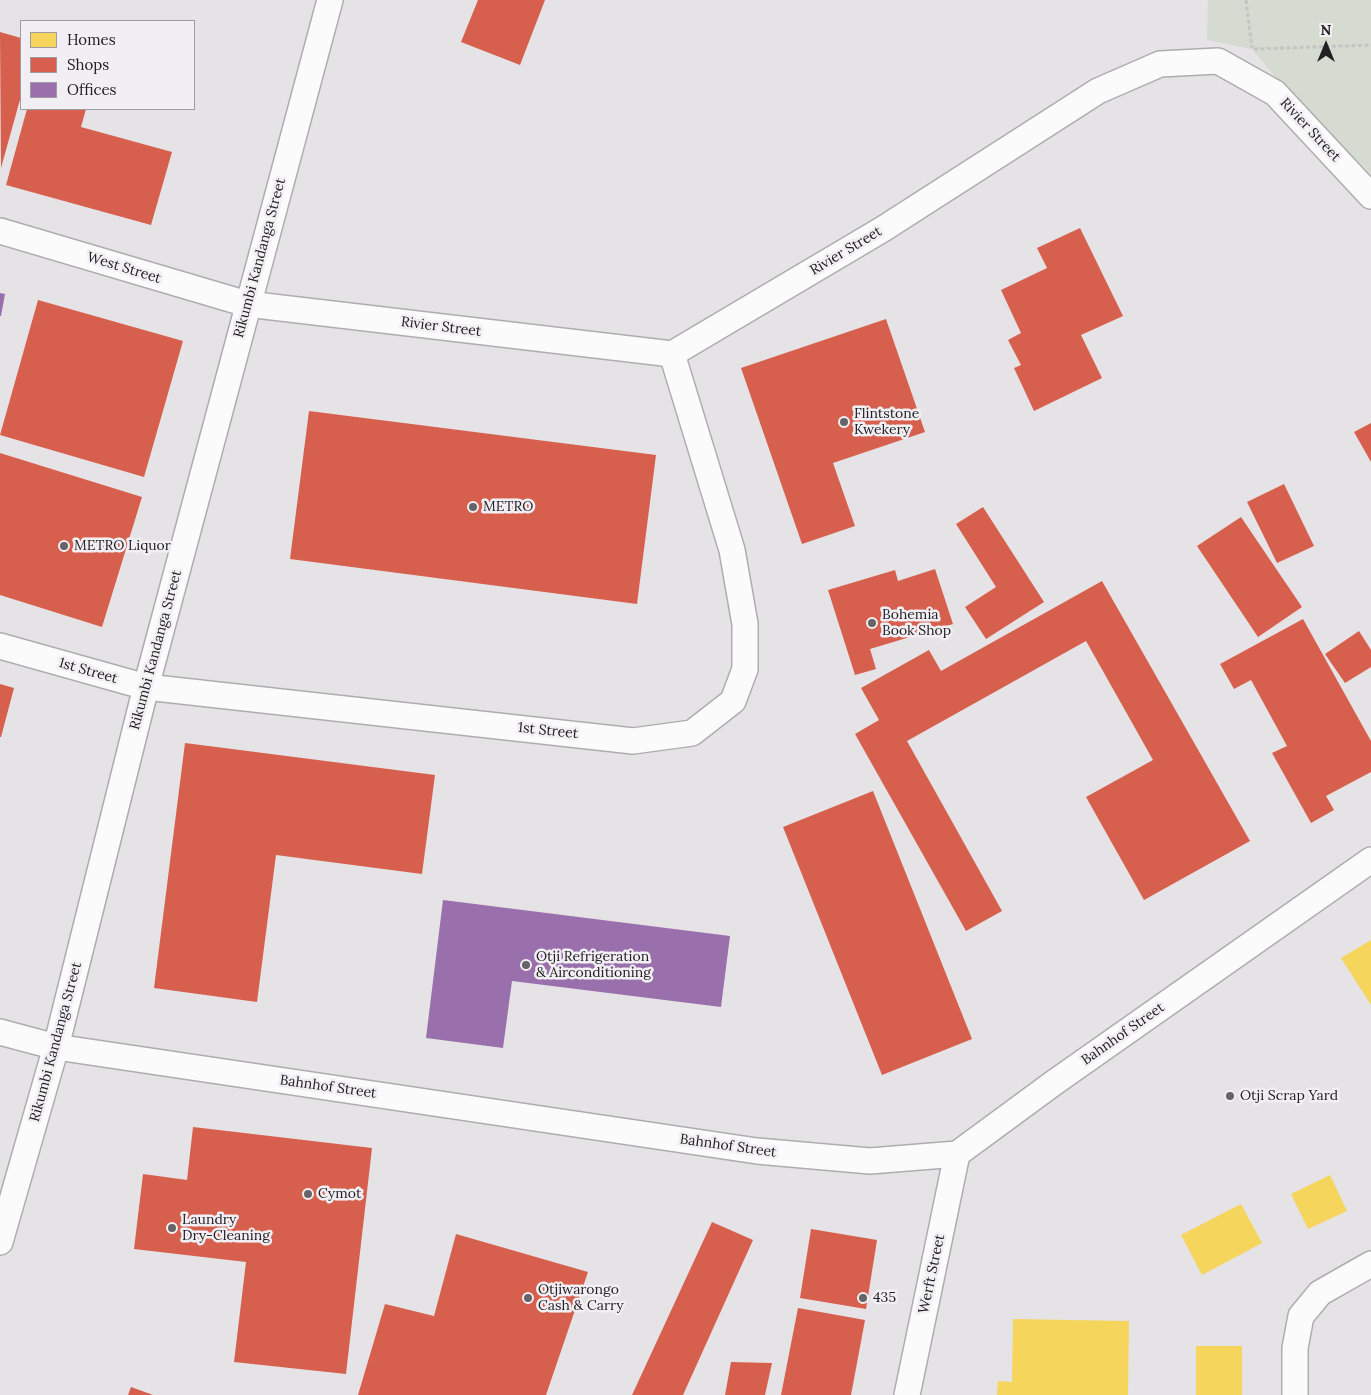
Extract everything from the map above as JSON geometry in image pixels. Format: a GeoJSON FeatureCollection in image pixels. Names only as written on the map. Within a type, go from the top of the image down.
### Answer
{"type":"FeatureCollection","features":[{"type":"Feature","properties":{"kind":"street","name":"Rikumbi Kandanga Street"},"geometry":{"type":"LineString","coordinates":[[0,1242],[56,1047],[146,687],[247,304],[330,0]]}},
{"type":"Feature","properties":{"kind":"street","name":"Rivier Street"},"geometry":{"type":"LineString","coordinates":[[247,304],[672,354],[883,229],[1098,92],[1160,64],[1218,61],[1275,93],[1371,196]]}},
{"type":"Feature","properties":{"kind":"street","name":"West Street"},"geometry":{"type":"LineString","coordinates":[[0,231],[247,304]]}},
{"type":"Feature","properties":{"kind":"street","name":"1st Street"},"geometry":{"type":"LineString","coordinates":[[0,646],[146,687],[633,741],[692,733],[733,701],[746,669],[745,624],[732,550],[672,354]]}},
{"type":"Feature","properties":{"kind":"street","name":"Bahnhof Street"},"geometry":{"type":"LineString","coordinates":[[0,1032],[56,1047],[756,1151],[870,1161],[957,1154],[1055,1082],[1371,860]]}},
{"type":"Feature","properties":{"kind":"street","name":"Werft Street"},"geometry":{"type":"LineString","coordinates":[[906,1395],[957,1154]]}},
{"type":"Feature","properties":{"kind":"street"},"geometry":{"type":"LineString","coordinates":[[1295,1395],[1295,1348],[1300,1316],[1320,1293],[1371,1264]]}},
{"type":"Feature","properties":{"kind":"path"},"geometry":{"type":"LineString","coordinates":[[1246,0],[1252,49]]}},
{"type":"Feature","properties":{"kind":"path"},"geometry":{"type":"LineString","coordinates":[[1218,61],[1252,49],[1371,45]]}},
{"type":"Feature","properties":{"kind":"shaded area"},"geometry":{"type":"Polygon","coordinates":[[[1208,0],[1371,0],[1371,174],[1287,91],[1252,49],[1207,40],[1208,0]]]}},
{"type":"Feature","properties":{"kind":"building: Homes"},"geometry":{"type":"Polygon","coordinates":[[[1371,940],[1371,1005],[1341,958],[1371,940]]]}},
{"type":"Feature","properties":{"kind":"building: Homes"},"geometry":{"type":"Polygon","coordinates":[[[1330,1175],[1347,1211],[1308,1229],[1291,1194],[1330,1175]]]}},
{"type":"Feature","properties":{"kind":"building: Homes"},"geometry":{"type":"Polygon","coordinates":[[[1241,1204],[1262,1243],[1202,1275],[1181,1235],[1241,1204]]]}},
{"type":"Feature","properties":{"kind":"building: Homes"},"geometry":{"type":"Polygon","coordinates":[[[1013,1319],[1129,1321],[1128,1395],[997,1395],[998,1381],[1012,1382],[1013,1319]]]}},
{"type":"Feature","properties":{"kind":"building: Homes"},"geometry":{"type":"Polygon","coordinates":[[[1196,1346],[1242,1346],[1242,1395],[1196,1395],[1196,1346]]]}},
{"type":"Feature","properties":{"kind":"building: Shops"},"geometry":{"type":"Polygon","coordinates":[[[478,0],[545,0],[520,65],[461,42],[478,0]]]}},
{"type":"Feature","properties":{"kind":"building: Shops"},"geometry":{"type":"Polygon","coordinates":[[[0,32],[20,38],[20,100],[1,168],[0,32]]]}},
{"type":"Feature","properties":{"kind":"building: Shops"},"geometry":{"type":"Polygon","coordinates":[[[27,110],[86,110],[81,127],[172,152],[151,225],[6,185],[27,110]]]}},
{"type":"Feature","properties":{"kind":"building: Shops"},"geometry":{"type":"Polygon","coordinates":[[[1080,228],[1123,316],[1081,335],[1102,378],[1034,411],[1014,368],[1021,365],[1008,340],[1021,333],[1001,290],[1047,268],[1037,248],[1080,228]]]}},
{"type":"Feature","properties":{"kind":"building: Shops"},"geometry":{"type":"Polygon","coordinates":[[[38,300],[183,341],[144,477],[0,435],[38,300]]]}},
{"type":"Feature","properties":{"kind":"building: Shops"},"geometry":{"type":"Polygon","coordinates":[[[886,319],[925,432],[833,463],[855,526],[802,544],[741,368],[886,319]]]}},
{"type":"Feature","properties":{"kind":"building: Shops","name":"METRO"},"geometry":{"type":"Polygon","coordinates":[[[309,411],[656,455],[637,604],[290,559],[309,411]]]}},
{"type":"Feature","properties":{"kind":"building: Shops"},"geometry":{"type":"Polygon","coordinates":[[[1371,423],[1371,462],[1354,432],[1371,423]]]}},
{"type":"Feature","properties":{"kind":"building: Shops","name":"METRO Liquor"},"geometry":{"type":"Polygon","coordinates":[[[0,453],[142,497],[102,627],[0,595],[0,453]]]}},
{"type":"Feature","properties":{"kind":"building: Shops"},"geometry":{"type":"Polygon","coordinates":[[[1284,484],[1314,546],[1277,563],[1247,502],[1284,484]]]}},
{"type":"Feature","properties":{"kind":"building: Shops"},"geometry":{"type":"Polygon","coordinates":[[[983,507],[1044,602],[986,639],[965,607],[996,587],[956,524],[983,507]]]}},
{"type":"Feature","properties":{"kind":"building: Shops"},"geometry":{"type":"Polygon","coordinates":[[[1241,517],[1302,607],[1258,637],[1197,546],[1241,517]]]}},
{"type":"Feature","properties":{"kind":"building: Shops"},"geometry":{"type":"Polygon","coordinates":[[[935,569],[953,624],[870,649],[876,669],[855,675],[828,590],[895,570],[898,581],[935,569]]]}},
{"type":"Feature","properties":{"kind":"building: Shops"},"geometry":{"type":"Polygon","coordinates":[[[1102,581],[1250,841],[1144,900],[1086,797],[1153,760],[1086,641],[907,741],[1002,911],[966,931],[855,734],[879,720],[861,688],[929,650],[941,671],[1102,581]]]}},
{"type":"Feature","properties":{"kind":"building: Shops"},"geometry":{"type":"Polygon","coordinates":[[[1303,619],[1371,741],[1371,772],[1326,796],[1334,810],[1311,823],[1272,753],[1287,746],[1251,680],[1234,689],[1220,664],[1303,619]]]}},
{"type":"Feature","properties":{"kind":"building: Shops"},"geometry":{"type":"Polygon","coordinates":[[[1359,631],[1371,650],[1371,667],[1345,683],[1325,654],[1359,631]]]}},
{"type":"Feature","properties":{"kind":"building: Shops"},"geometry":{"type":"Polygon","coordinates":[[[0,684],[14,688],[1,737],[0,737],[0,684]]]}},
{"type":"Feature","properties":{"kind":"building: Shops"},"geometry":{"type":"Polygon","coordinates":[[[185,743],[435,775],[422,874],[276,855],[257,1002],[154,988],[185,743]]]}},
{"type":"Feature","properties":{"kind":"building: Shops"},"geometry":{"type":"Polygon","coordinates":[[[873,791],[972,1039],[882,1075],[783,827],[873,791]]]}},
{"type":"Feature","properties":{"kind":"building: Shops"},"geometry":{"type":"Polygon","coordinates":[[[193,1127],[372,1148],[346,1374],[234,1362],[246,1262],[134,1249],[143,1174],[187,1180],[193,1127]]]}},
{"type":"Feature","properties":{"kind":"building: Shops"},"geometry":{"type":"Polygon","coordinates":[[[712,1222],[753,1240],[683,1395],[632,1395],[712,1222]]]}},
{"type":"Feature","properties":{"kind":"building: Shops"},"geometry":{"type":"Polygon","coordinates":[[[811,1229],[877,1240],[866,1309],[800,1298],[811,1229]]]}},
{"type":"Feature","properties":{"kind":"building: Shops"},"geometry":{"type":"Polygon","coordinates":[[[456,1234],[588,1272],[546,1395],[358,1395],[385,1304],[434,1316],[456,1234]]]}},
{"type":"Feature","properties":{"kind":"building: Shops"},"geometry":{"type":"Polygon","coordinates":[[[798,1308],[865,1320],[851,1395],[781,1395],[798,1308]]]}},
{"type":"Feature","properties":{"kind":"building: Shops"},"geometry":{"type":"Polygon","coordinates":[[[731,1362],[772,1363],[765,1395],[725,1395],[731,1362]]]}},
{"type":"Feature","properties":{"kind":"building: Shops"},"geometry":{"type":"Polygon","coordinates":[[[131,1387],[153,1395],[128,1395],[131,1387]]]}},
{"type":"Feature","properties":{"kind":"building: Offices"},"geometry":{"type":"Polygon","coordinates":[[[0,293],[5,294],[1,316],[0,316],[0,293]]]}},
{"type":"Feature","properties":{"kind":"building: Offices"},"geometry":{"type":"Polygon","coordinates":[[[443,900],[730,936],[721,1007],[512,981],[503,1048],[426,1038],[443,900]]]}},
{"type":"Feature","properties":{"kind":"place","name":"Flintstone Kwekery"},"geometry":{"type":"Point","coordinates":[844,422]}},
{"type":"Feature","properties":{"kind":"place","name":"METRO"},"geometry":{"type":"Point","coordinates":[473,507]}},
{"type":"Feature","properties":{"kind":"place","name":"METRO Liquor"},"geometry":{"type":"Point","coordinates":[64,546]}},
{"type":"Feature","properties":{"kind":"place","name":"Bohemia Book Shop"},"geometry":{"type":"Point","coordinates":[872,623]}},
{"type":"Feature","properties":{"kind":"place","name":"Otji Refrigeration & Airconditioning"},"geometry":{"type":"Point","coordinates":[526,965]}},
{"type":"Feature","properties":{"kind":"place","name":"Otji Scrap Yard"},"geometry":{"type":"Point","coordinates":[1230,1096]}},
{"type":"Feature","properties":{"kind":"place","name":"Cymot"},"geometry":{"type":"Point","coordinates":[308,1194]}},
{"type":"Feature","properties":{"kind":"place","name":"Laundry Dry-Cleaning"},"geometry":{"type":"Point","coordinates":[172,1228]}},
{"type":"Feature","properties":{"kind":"place","name":"Otjiwarongo Cash & Carry"},"geometry":{"type":"Point","coordinates":[528,1298]}},
{"type":"Feature","properties":{"kind":"place","name":"435"},"geometry":{"type":"Point","coordinates":[863,1298]}}]}
